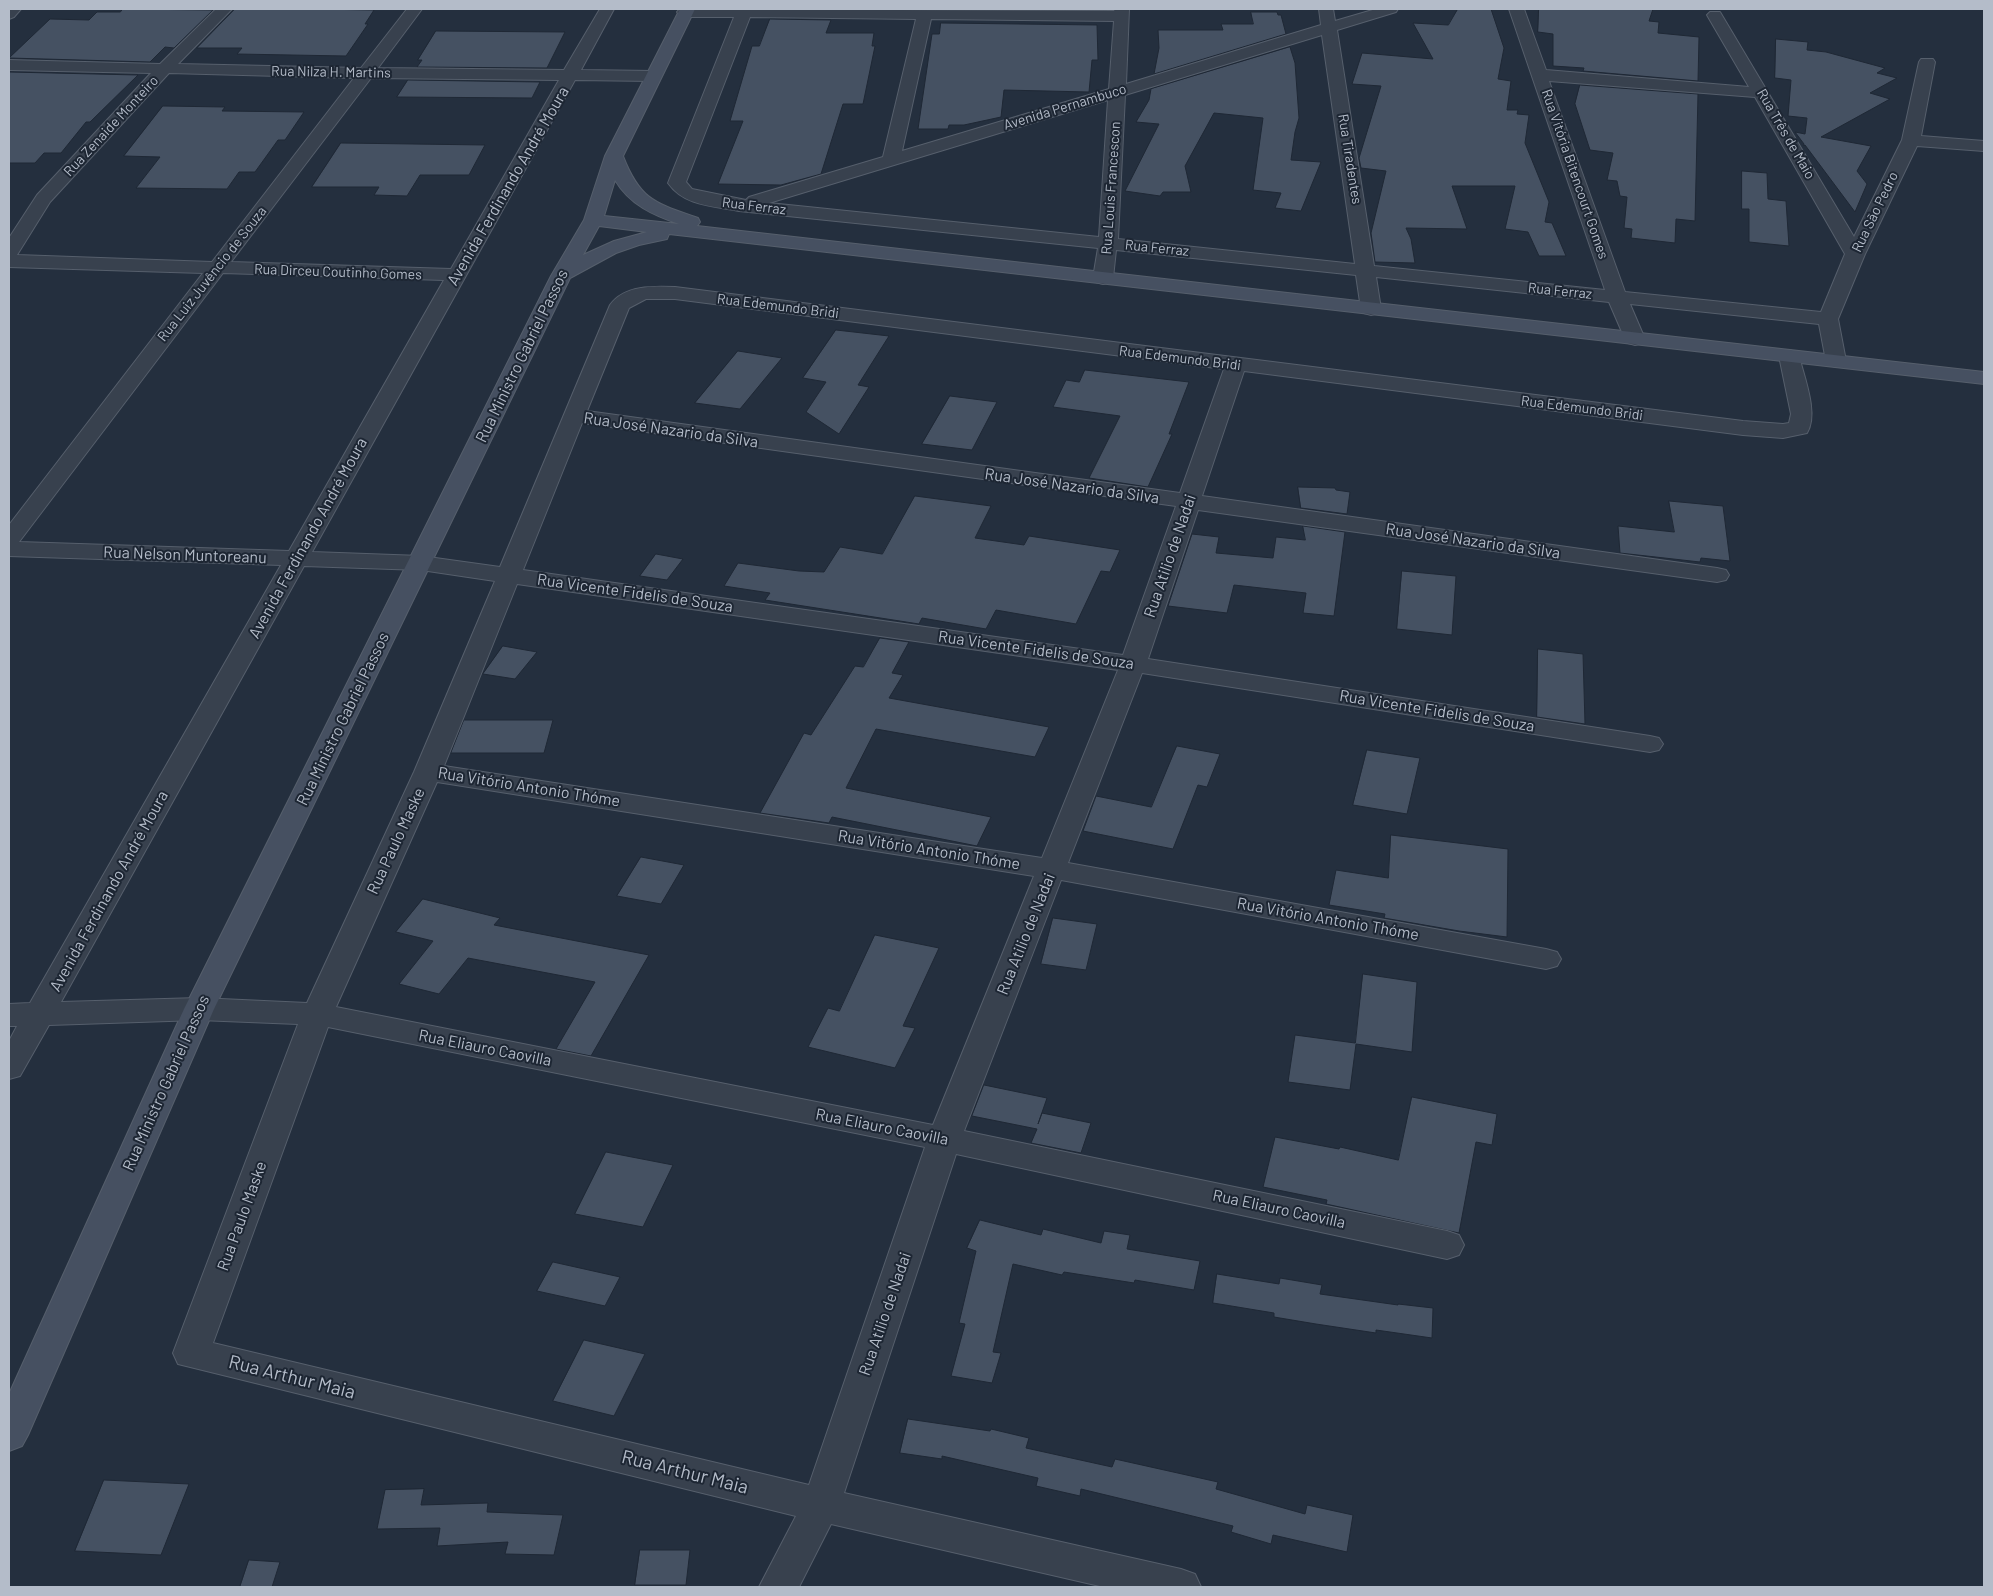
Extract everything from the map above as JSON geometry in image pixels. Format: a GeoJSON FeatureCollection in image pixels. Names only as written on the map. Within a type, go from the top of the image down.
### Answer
{"type":"FeatureCollection","features":[{"type":"Feature","properties":{"kind":"main road","name":"Rua Ministro Gabriel Passos"},"geometry":{"type":"LineString","coordinates":[[9,1435],[199,1009],[561,276],[593,220],[614,156],[686,10]]}},
{"type":"Feature","properties":{"kind":"main road"},"geometry":{"type":"LineString","coordinates":[[614,156],[623,180],[635,195],[664,212],[722,234]]}},
{"type":"Feature","properties":{"kind":"main road"},"geometry":{"type":"LineString","coordinates":[[593,220],[1984,378]]}},
{"type":"Feature","properties":{"kind":"main road"},"geometry":{"type":"LineString","coordinates":[[561,276],[596,254],[632,240],[672,233],[722,234]]}},
{"type":"Feature","properties":{"kind":"street"},"geometry":{"type":"LineString","coordinates":[[9,14],[13,9]]}},
{"type":"Feature","properties":{"kind":"street","name":"Rua Zenaide Monteiro"},"geometry":{"type":"LineString","coordinates":[[9,253],[43,199],[224,9]]}},
{"type":"Feature","properties":{"kind":"street","name":"Rua Luiz Juvêncio de Souza"},"geometry":{"type":"LineString","coordinates":[[9,540],[368,73],[415,9]]}},
{"type":"Feature","properties":{"kind":"street","name":"Avenida Ferdinando André Moura"},"geometry":{"type":"LineString","coordinates":[[9,1068],[607,9]]}},
{"type":"Feature","properties":{"kind":"street","name":"Rua Tiradentes"},"geometry":{"type":"LineString","coordinates":[[1326,9],[1367,270],[1371,309]]}},
{"type":"Feature","properties":{"kind":"street","name":"Avenida Pernambuco"},"geometry":{"type":"LineString","coordinates":[[739,205],[891,161],[1117,90],[1391,9]]}},
{"type":"Feature","properties":{"kind":"street","name":"Rua Vitória Bitencourt Gomes"},"geometry":{"type":"LineString","coordinates":[[1516,9],[1541,75],[1617,297],[1635,339]]}},
{"type":"Feature","properties":{"kind":"street"},"geometry":{"type":"LineString","coordinates":[[686,10],[1122,12]]}},
{"type":"Feature","properties":{"kind":"street","name":"Rua Ferraz"},"geometry":{"type":"LineString","coordinates":[[744,10],[677,183],[686,193],[701,198],[739,205],[1828,319]]}},
{"type":"Feature","properties":{"kind":"street"},"geometry":{"type":"LineString","coordinates":[[891,161],[925,11]]}},
{"type":"Feature","properties":{"kind":"street","name":"Rua Louis Francescon"},"geometry":{"type":"LineString","coordinates":[[1103,278],[1108,243],[1122,12]]}},
{"type":"Feature","properties":{"kind":"street","name":"Rua Três de Maio"},"geometry":{"type":"LineString","coordinates":[[1715,15],[1855,254]]}},
{"type":"Feature","properties":{"kind":"street","name":"Rua São Pedro"},"geometry":{"type":"LineString","coordinates":[[1828,319],[1855,254],[1910,140],[1927,62]]}},
{"type":"Feature","properties":{"kind":"street","name":"Rua Nilza H. Martins"},"geometry":{"type":"LineString","coordinates":[[9,65],[368,73],[653,76]]}},
{"type":"Feature","properties":{"kind":"street"},"geometry":{"type":"LineString","coordinates":[[1541,75],[1762,93]]}},
{"type":"Feature","properties":{"kind":"street"},"geometry":{"type":"LineString","coordinates":[[1910,140],[1984,146]]}},
{"type":"Feature","properties":{"kind":"street","name":"Rua Dirceu Coutinho Gomes"},"geometry":{"type":"LineString","coordinates":[[9,260],[216,269],[457,276]]}},
{"type":"Feature","properties":{"kind":"street","name":"Rua Edemundo Bridi"},"geometry":{"type":"LineString","coordinates":[[620,305],[636,294],[652,292],[675,293],[1236,366],[1743,428],[1783,431],[1799,428],[1802,414],[1789,356]]}},
{"type":"Feature","properties":{"kind":"street","name":"Rua Paulo Maske"},"geometry":{"type":"LineString","coordinates":[[191,1353],[316,1014],[428,772],[576,416],[620,305]]}},
{"type":"Feature","properties":{"kind":"street"},"geometry":{"type":"LineString","coordinates":[[1828,319],[1836,361]]}},
{"type":"Feature","properties":{"kind":"street","name":"Rua Atilio de Nadai"},"geometry":{"type":"LineString","coordinates":[[779,1587],[821,1505],[944,1139],[1133,664],[1236,366]]}},
{"type":"Feature","properties":{"kind":"street","name":"Rua José Nazario da Silva"},"geometry":{"type":"LineString","coordinates":[[576,416],[1717,575]]}},
{"type":"Feature","properties":{"kind":"street","name":"Rua Nelson Muntoreanu"},"geometry":{"type":"LineString","coordinates":[[9,549],[421,562]]}},
{"type":"Feature","properties":{"kind":"street","name":"Rua Vicente Fidelis de Souza"},"geometry":{"type":"LineString","coordinates":[[421,562],[1133,664],[1650,744]]}},
{"type":"Feature","properties":{"kind":"street","name":"Rua Vitório Antonio Thóme"},"geometry":{"type":"LineString","coordinates":[[428,772],[1052,869],[1546,959]]}},
{"type":"Feature","properties":{"kind":"street","name":"Rua Eliauro Caovilla"},"geometry":{"type":"LineString","coordinates":[[9,1015],[199,1009],[316,1014],[944,1139],[1447,1244]]}},
{"type":"Feature","properties":{"kind":"street","name":"Rua Arthur Maia"},"geometry":{"type":"LineString","coordinates":[[191,1353],[821,1505],[1181,1587]]}},
{"type":"Feature","properties":{"kind":"building"},"geometry":{"type":"Polygon","coordinates":[[[123,9],[213,10],[174,48],[165,47],[150,62],[9,58],[50,19],[89,20],[97,12],[120,12],[123,9]]]}},
{"type":"Feature","properties":{"kind":"building"},"geometry":{"type":"Polygon","coordinates":[[[235,9],[374,10],[365,24],[368,24],[346,56],[237,54],[242,48],[197,48],[235,9]]]}},
{"type":"Feature","properties":{"kind":"building"},"geometry":{"type":"Polygon","coordinates":[[[1458,9],[1491,9],[1504,48],[1498,79],[1511,81],[1507,110],[1518,110],[1517,114],[1529,115],[1525,143],[1549,202],[1545,222],[1552,223],[1566,256],[1539,256],[1528,232],[1505,229],[1515,186],[1452,186],[1467,229],[1406,228],[1411,239],[1415,263],[1375,262],[1371,233],[1386,171],[1361,168],[1359,158],[1381,86],[1352,84],[1362,53],[1433,59],[1413,23],[1448,25],[1458,9]]]}},
{"type":"Feature","properties":{"kind":"building"},"geometry":{"type":"Polygon","coordinates":[[[1539,9],[1653,9],[1649,21],[1659,22],[1658,33],[1699,37],[1698,81],[1583,71],[1584,68],[1553,66],[1553,34],[1538,32],[1539,9]]]}},
{"type":"Feature","properties":{"kind":"building"},"geometry":{"type":"Polygon","coordinates":[[[1251,12],[1277,12],[1278,15],[1281,15],[1286,34],[1154,74],[1159,48],[1158,30],[1223,30],[1221,24],[1253,24],[1251,12]]]}},
{"type":"Feature","properties":{"kind":"building"},"geometry":{"type":"Polygon","coordinates":[[[770,19],[831,20],[826,33],[874,33],[872,46],[875,46],[863,104],[843,104],[821,174],[781,185],[718,184],[743,121],[730,121],[752,46],[759,46],[770,19]]]}},
{"type":"Feature","properties":{"kind":"building"},"geometry":{"type":"Polygon","coordinates":[[[941,23],[1097,25],[1098,60],[1092,60],[1089,92],[1004,90],[1001,117],[964,125],[949,125],[948,129],[918,129],[932,34],[939,34],[941,23]]]}},
{"type":"Feature","properties":{"kind":"building"},"geometry":{"type":"Polygon","coordinates":[[[436,31],[565,32],[547,68],[417,67],[422,60],[418,60],[436,31]]]}},
{"type":"Feature","properties":{"kind":"building"},"geometry":{"type":"Polygon","coordinates":[[[1776,39],[1808,42],[1807,50],[1826,52],[1885,68],[1877,73],[1897,78],[1870,93],[1890,99],[1821,137],[1871,146],[1857,171],[1867,184],[1855,212],[1795,132],[1805,134],[1807,118],[1788,116],[1791,80],[1775,78],[1776,39]]]}},
{"type":"Feature","properties":{"kind":"building"},"geometry":{"type":"Polygon","coordinates":[[[1290,47],[1295,63],[1299,118],[1291,160],[1321,162],[1301,211],[1275,208],[1281,193],[1253,190],[1263,118],[1214,113],[1185,166],[1191,192],[1163,192],[1160,196],[1125,191],[1159,124],[1136,122],[1149,100],[1151,89],[1290,47]]]}},
{"type":"Feature","properties":{"kind":"building"},"geometry":{"type":"Polygon","coordinates":[[[9,72],[138,75],[90,122],[86,122],[61,153],[44,153],[35,163],[9,163],[9,72]]]}},
{"type":"Feature","properties":{"kind":"building"},"geometry":{"type":"Polygon","coordinates":[[[408,80],[540,82],[532,98],[397,97],[408,80]]]}},
{"type":"Feature","properties":{"kind":"building"},"geometry":{"type":"Polygon","coordinates":[[[1580,85],[1698,94],[1695,221],[1676,219],[1675,243],[1631,238],[1632,229],[1624,228],[1627,197],[1620,196],[1617,181],[1607,180],[1613,153],[1590,150],[1575,104],[1580,85]]]}},
{"type":"Feature","properties":{"kind":"building"},"geometry":{"type":"Polygon","coordinates":[[[163,106],[225,107],[222,111],[304,112],[285,140],[278,140],[255,172],[239,172],[227,189],[136,188],[160,157],[124,156],[163,106]]]}},
{"type":"Feature","properties":{"kind":"building"},"geometry":{"type":"Polygon","coordinates":[[[341,143],[485,145],[469,175],[420,175],[407,196],[374,195],[379,187],[312,187],[341,143]]]}},
{"type":"Feature","properties":{"kind":"building"},"geometry":{"type":"Polygon","coordinates":[[[1742,171],[1767,173],[1768,199],[1786,201],[1789,246],[1749,242],[1749,209],[1742,209],[1742,171]]]}},
{"type":"Feature","properties":{"kind":"building"},"geometry":{"type":"Polygon","coordinates":[[[836,330],[889,336],[858,385],[869,387],[839,434],[806,412],[826,382],[803,378],[836,330]]]}},
{"type":"Feature","properties":{"kind":"building"},"geometry":{"type":"Polygon","coordinates":[[[738,351],[782,358],[740,409],[695,403],[738,351]]]}},
{"type":"Feature","properties":{"kind":"building"},"geometry":{"type":"Polygon","coordinates":[[[1085,370],[1189,382],[1169,434],[1172,434],[1148,487],[1089,478],[1120,416],[1053,407],[1066,380],[1079,382],[1085,370]]]}},
{"type":"Feature","properties":{"kind":"building"},"geometry":{"type":"Polygon","coordinates":[[[950,396],[997,402],[972,450],[922,444],[950,396]]]}},
{"type":"Feature","properties":{"kind":"building"},"geometry":{"type":"Polygon","coordinates":[[[1298,487],[1335,488],[1336,490],[1350,492],[1347,514],[1301,508],[1298,487]]]}},
{"type":"Feature","properties":{"kind":"building"},"geometry":{"type":"Polygon","coordinates":[[[915,496],[991,506],[975,538],[1024,545],[1029,536],[1120,550],[1110,572],[1101,571],[1076,624],[996,610],[986,629],[922,618],[919,624],[765,600],[770,593],[724,586],[738,563],[799,571],[824,572],[840,547],[882,554],[915,496]]]}},
{"type":"Feature","properties":{"kind":"building"},"geometry":{"type":"Polygon","coordinates":[[[1669,501],[1723,506],[1730,561],[1701,558],[1700,562],[1620,553],[1618,526],[1674,532],[1669,501]]]}},
{"type":"Feature","properties":{"kind":"building"},"geometry":{"type":"Polygon","coordinates":[[[1303,526],[1345,532],[1334,616],[1303,613],[1306,593],[1234,585],[1227,613],[1168,606],[1192,534],[1219,537],[1216,553],[1273,558],[1276,537],[1305,540],[1303,526]]]}},
{"type":"Feature","properties":{"kind":"building"},"geometry":{"type":"Polygon","coordinates":[[[656,554],[683,559],[667,580],[640,576],[656,554]]]}},
{"type":"Feature","properties":{"kind":"building"},"geometry":{"type":"Polygon","coordinates":[[[1402,571],[1456,576],[1452,635],[1397,629],[1402,571]]]}},
{"type":"Feature","properties":{"kind":"building"},"geometry":{"type":"Polygon","coordinates":[[[880,638],[909,642],[892,673],[903,675],[889,698],[1049,727],[1035,757],[876,729],[846,788],[991,817],[977,846],[832,817],[829,823],[760,813],[804,733],[811,735],[855,666],[863,667],[880,638]]]}},
{"type":"Feature","properties":{"kind":"building"},"geometry":{"type":"Polygon","coordinates":[[[503,646],[537,652],[515,679],[483,674],[503,646]]]}},
{"type":"Feature","properties":{"kind":"building"},"geometry":{"type":"Polygon","coordinates":[[[1538,649],[1583,654],[1585,724],[1537,717],[1538,649]]]}},
{"type":"Feature","properties":{"kind":"building"},"geometry":{"type":"Polygon","coordinates":[[[464,720],[553,720],[544,753],[451,753],[464,720]]]}},
{"type":"Feature","properties":{"kind":"building"},"geometry":{"type":"Polygon","coordinates":[[[1177,746],[1220,754],[1207,787],[1198,785],[1173,849],[1083,831],[1096,796],[1151,807],[1177,746]]]}},
{"type":"Feature","properties":{"kind":"building"},"geometry":{"type":"Polygon","coordinates":[[[1367,750],[1420,758],[1407,814],[1353,805],[1367,750]]]}},
{"type":"Feature","properties":{"kind":"building"},"geometry":{"type":"Polygon","coordinates":[[[1391,835],[1508,849],[1507,937],[1384,918],[1385,914],[1329,905],[1336,870],[1388,878],[1391,835]]]}},
{"type":"Feature","properties":{"kind":"building"},"geometry":{"type":"Polygon","coordinates":[[[641,857],[684,865],[661,904],[617,896],[641,857]]]}},
{"type":"Feature","properties":{"kind":"building"},"geometry":{"type":"Polygon","coordinates":[[[423,899],[500,918],[494,925],[649,955],[591,1056],[556,1049],[595,982],[468,958],[439,994],[399,984],[433,941],[396,932],[423,899]]]}},
{"type":"Feature","properties":{"kind":"building"},"geometry":{"type":"Polygon","coordinates":[[[1053,918],[1097,924],[1086,970],[1041,964],[1053,918]]]}},
{"type":"Feature","properties":{"kind":"building"},"geometry":{"type":"Polygon","coordinates":[[[875,935],[939,948],[903,1026],[915,1028],[895,1068],[808,1047],[828,1008],[839,1011],[875,935]]]}},
{"type":"Feature","properties":{"kind":"building"},"geometry":{"type":"Polygon","coordinates":[[[1363,974],[1417,982],[1412,1052],[1356,1044],[1350,1090],[1288,1082],[1295,1035],[1355,1043],[1363,974]]]}},
{"type":"Feature","properties":{"kind":"building"},"geometry":{"type":"Polygon","coordinates":[[[984,1085],[1047,1098],[1038,1124],[1042,1113],[1091,1123],[1081,1153],[1031,1143],[1037,1129],[972,1116],[984,1085]]]}},
{"type":"Feature","properties":{"kind":"building"},"geometry":{"type":"Polygon","coordinates":[[[1412,1097],[1497,1114],[1492,1145],[1476,1142],[1459,1233],[1326,1204],[1327,1200],[1263,1187],[1275,1137],[1339,1149],[1340,1147],[1398,1160],[1412,1097]]]}},
{"type":"Feature","properties":{"kind":"building"},"geometry":{"type":"Polygon","coordinates":[[[606,1152],[673,1165],[643,1227],[575,1214],[606,1152]]]}},
{"type":"Feature","properties":{"kind":"building"},"geometry":{"type":"Polygon","coordinates":[[[980,1220],[1041,1235],[1043,1229],[1101,1243],[1104,1231],[1130,1235],[1127,1249],[1200,1261],[1194,1290],[1135,1280],[1134,1283],[1064,1272],[1062,1275],[1013,1264],[993,1352],[1001,1353],[992,1383],[951,1376],[965,1324],[959,1323],[976,1251],[967,1248],[980,1220]]]}},
{"type":"Feature","properties":{"kind":"building"},"geometry":{"type":"Polygon","coordinates":[[[553,1262],[620,1277],[605,1306],[537,1291],[553,1262]]]}},
{"type":"Feature","properties":{"kind":"building"},"geometry":{"type":"Polygon","coordinates":[[[1217,1274],[1279,1284],[1280,1278],[1322,1285],[1320,1294],[1433,1308],[1432,1338],[1376,1330],[1376,1333],[1316,1324],[1274,1317],[1274,1313],[1213,1303],[1217,1274]]]}},
{"type":"Feature","properties":{"kind":"building"},"geometry":{"type":"Polygon","coordinates":[[[584,1340],[645,1354],[614,1416],[553,1401],[584,1340]]]}},
{"type":"Feature","properties":{"kind":"building"},"geometry":{"type":"Polygon","coordinates":[[[908,1419],[990,1431],[991,1429],[1029,1438],[1026,1448],[1112,1467],[1115,1459],[1218,1482],[1216,1489],[1305,1514],[1307,1505],[1353,1515],[1347,1552],[1273,1535],[1271,1544],[1231,1532],[1233,1526],[1081,1489],[1080,1496],[1036,1486],[1038,1478],[942,1456],[942,1459],[900,1453],[908,1419]]]}},
{"type":"Feature","properties":{"kind":"building"},"geometry":{"type":"Polygon","coordinates":[[[104,1480],[189,1484],[161,1555],[75,1551],[104,1480]]]}},
{"type":"Feature","properties":{"kind":"building"},"geometry":{"type":"Polygon","coordinates":[[[424,1489],[421,1505],[488,1503],[487,1512],[563,1515],[554,1555],[505,1554],[508,1542],[437,1546],[440,1528],[377,1529],[385,1490],[424,1489]]]}},
{"type":"Feature","properties":{"kind":"building"},"geometry":{"type":"Polygon","coordinates":[[[640,1550],[690,1550],[686,1585],[635,1585],[640,1550]]]}},
{"type":"Feature","properties":{"kind":"building"},"geometry":{"type":"Polygon","coordinates":[[[249,1560],[280,1562],[272,1587],[240,1587],[249,1560]]]}}]}
